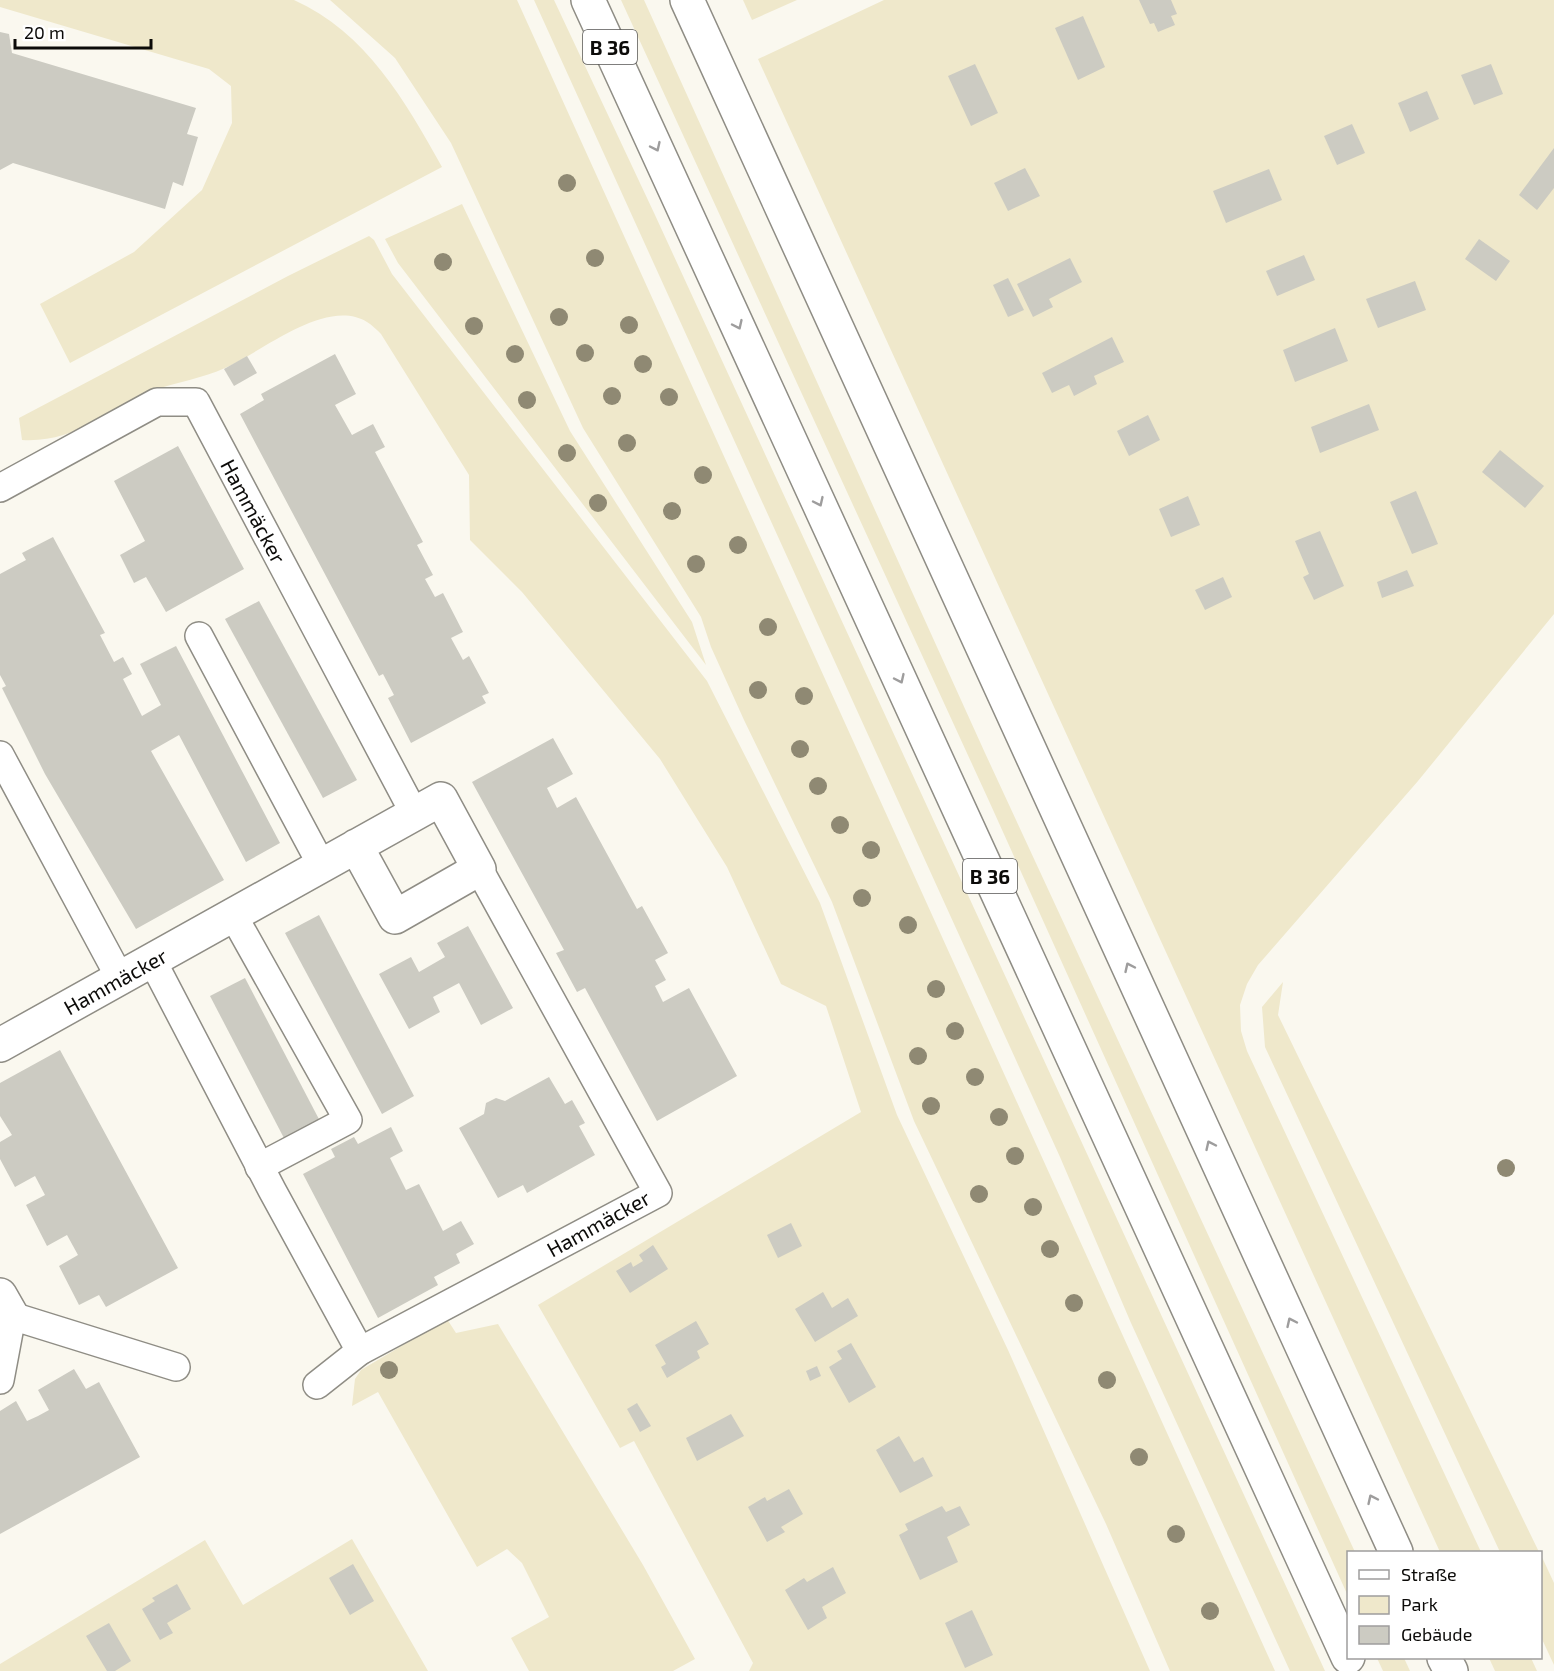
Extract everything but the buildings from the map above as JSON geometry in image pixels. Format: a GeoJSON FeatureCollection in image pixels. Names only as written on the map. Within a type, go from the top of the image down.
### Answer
{"type":"FeatureCollection","features":[{"type":"Feature","properties":{"kind":"main road","name":"B 36"},"geometry":{"type":"LineString","coordinates":[[588,0],[1347,1653]]}},
{"type":"Feature","properties":{"kind":"main road"},"geometry":{"type":"LineString","coordinates":[[687,0],[1396,1551]]}},
{"type":"Feature","properties":{"kind":"main road","name":"Hammäcker"},"geometry":{"type":"LineString","coordinates":[[0,1045],[441,799],[479,869]]}},
{"type":"Feature","properties":{"kind":"main road"},"geometry":{"type":"LineString","coordinates":[[356,846],[395,916],[479,869]]}},
{"type":"Feature","properties":{"kind":"lane","name":"Hammäcker"},"geometry":{"type":"LineString","coordinates":[[0,488],[157,402],[196,402],[414,813]]}},
{"type":"Feature","properties":{"kind":"lane"},"geometry":{"type":"LineString","coordinates":[[199,636],[322,866]]}},
{"type":"Feature","properties":{"kind":"lane"},"geometry":{"type":"LineString","coordinates":[[0,754],[120,978]]}},
{"type":"Feature","properties":{"kind":"lane","name":"Hammäcker"},"geometry":{"type":"LineString","coordinates":[[317,1385],[360,1351],[658,1193],[479,869]]}},
{"type":"Feature","properties":{"kind":"lane"},"geometry":{"type":"LineString","coordinates":[[233,915],[348,1120],[259,1167]]}},
{"type":"Feature","properties":{"kind":"lane"},"geometry":{"type":"LineString","coordinates":[[152,960],[259,1167],[360,1351]]}},
{"type":"Feature","properties":{"kind":"lane"},"geometry":{"type":"LineString","coordinates":[[0,1380],[6,1306],[176,1366]]}},
{"type":"Feature","properties":{"kind":"green space"},"geometry":{"type":"Polygon","coordinates":[[[0,0],[294,0],[320,14],[342,30],[382,71],[414,118],[442,167],[70,363],[40,304],[134,252],[202,190],[232,123],[231,86],[209,69],[0,7],[0,0]]]}},
{"type":"Feature","properties":{"kind":"green space"},"geometry":{"type":"Polygon","coordinates":[[[330,0],[517,0],[1275,1671],[1170,1671],[1106,1524],[914,1121],[832,902],[744,720],[711,647],[701,617],[583,428],[451,143],[395,58],[330,0]]]}},
{"type":"Feature","properties":{"kind":"green space"},"geometry":{"type":"Polygon","coordinates":[[[534,0],[554,0],[1325,1671],[1290,1671],[1131,1323],[1060,1157],[534,0]]]}},
{"type":"Feature","properties":{"kind":"green space"},"geometry":{"type":"Polygon","coordinates":[[[621,0],[644,0],[985,753],[1355,1551],[1347,1551],[1347,1594],[989,801],[621,0]]]}},
{"type":"Feature","properties":{"kind":"green space"},"geometry":{"type":"Polygon","coordinates":[[[743,0],[797,0],[752,20],[743,0]]]}},
{"type":"Feature","properties":{"kind":"green space"},"geometry":{"type":"Polygon","coordinates":[[[884,0],[1554,0],[1554,614],[1418,781],[1258,965],[1247,984],[1240,1005],[1241,1031],[1247,1051],[1481,1551],[1440,1551],[758,59],[884,0]]]}},
{"type":"Feature","properties":{"kind":"green space"},"geometry":{"type":"Polygon","coordinates":[[[462,204],[570,431],[692,622],[706,665],[398,263],[385,239],[462,204]]]}},
{"type":"Feature","properties":{"kind":"green space"},"geometry":{"type":"Polygon","coordinates":[[[369,236],[374,240],[392,274],[707,681],[820,903],[897,1115],[1008,1350],[1150,1671],[749,1671],[753,1663],[634,1441],[620,1448],[538,1305],[861,1112],[826,1006],[781,984],[727,867],[660,759],[522,592],[470,540],[469,475],[381,334],[367,322],[351,316],[333,316],[314,321],[225,368],[152,391],[75,431],[41,440],[22,440],[19,418],[288,276],[369,236]]]}},
{"type":"Feature","properties":{"kind":"green space"},"geometry":{"type":"Polygon","coordinates":[[[1283,982],[1278,1015],[1539,1551],[1500,1551],[1265,1047],[1262,1007],[1283,982]]]}},
{"type":"Feature","properties":{"kind":"green space"},"geometry":{"type":"Polygon","coordinates":[[[447,1319],[456,1333],[498,1324],[643,1565],[695,1659],[673,1671],[529,1671],[511,1638],[549,1617],[522,1563],[507,1549],[477,1567],[378,1392],[352,1406],[355,1379],[361,1370],[447,1319]]]}},
{"type":"Feature","properties":{"kind":"green space"},"geometry":{"type":"Polygon","coordinates":[[[352,1539],[428,1671],[0,1671],[0,1664],[205,1540],[243,1605],[352,1539]]]}},
{"type":"Feature","properties":{"kind":"green space"},"geometry":{"type":"Polygon","coordinates":[[[1542,1557],[1554,1583],[1554,1665],[1542,1639],[1542,1557]]]}},
{"type":"Feature","properties":{"kind":"green space"},"geometry":{"type":"Polygon","coordinates":[[[1377,1659],[1404,1659],[1410,1671],[1383,1671],[1377,1659]]]}},
{"type":"Feature","properties":{"kind":"green space"},"geometry":{"type":"Polygon","coordinates":[[[1489,1659],[1531,1659],[1537,1671],[1495,1671],[1489,1659]]]}}]}
